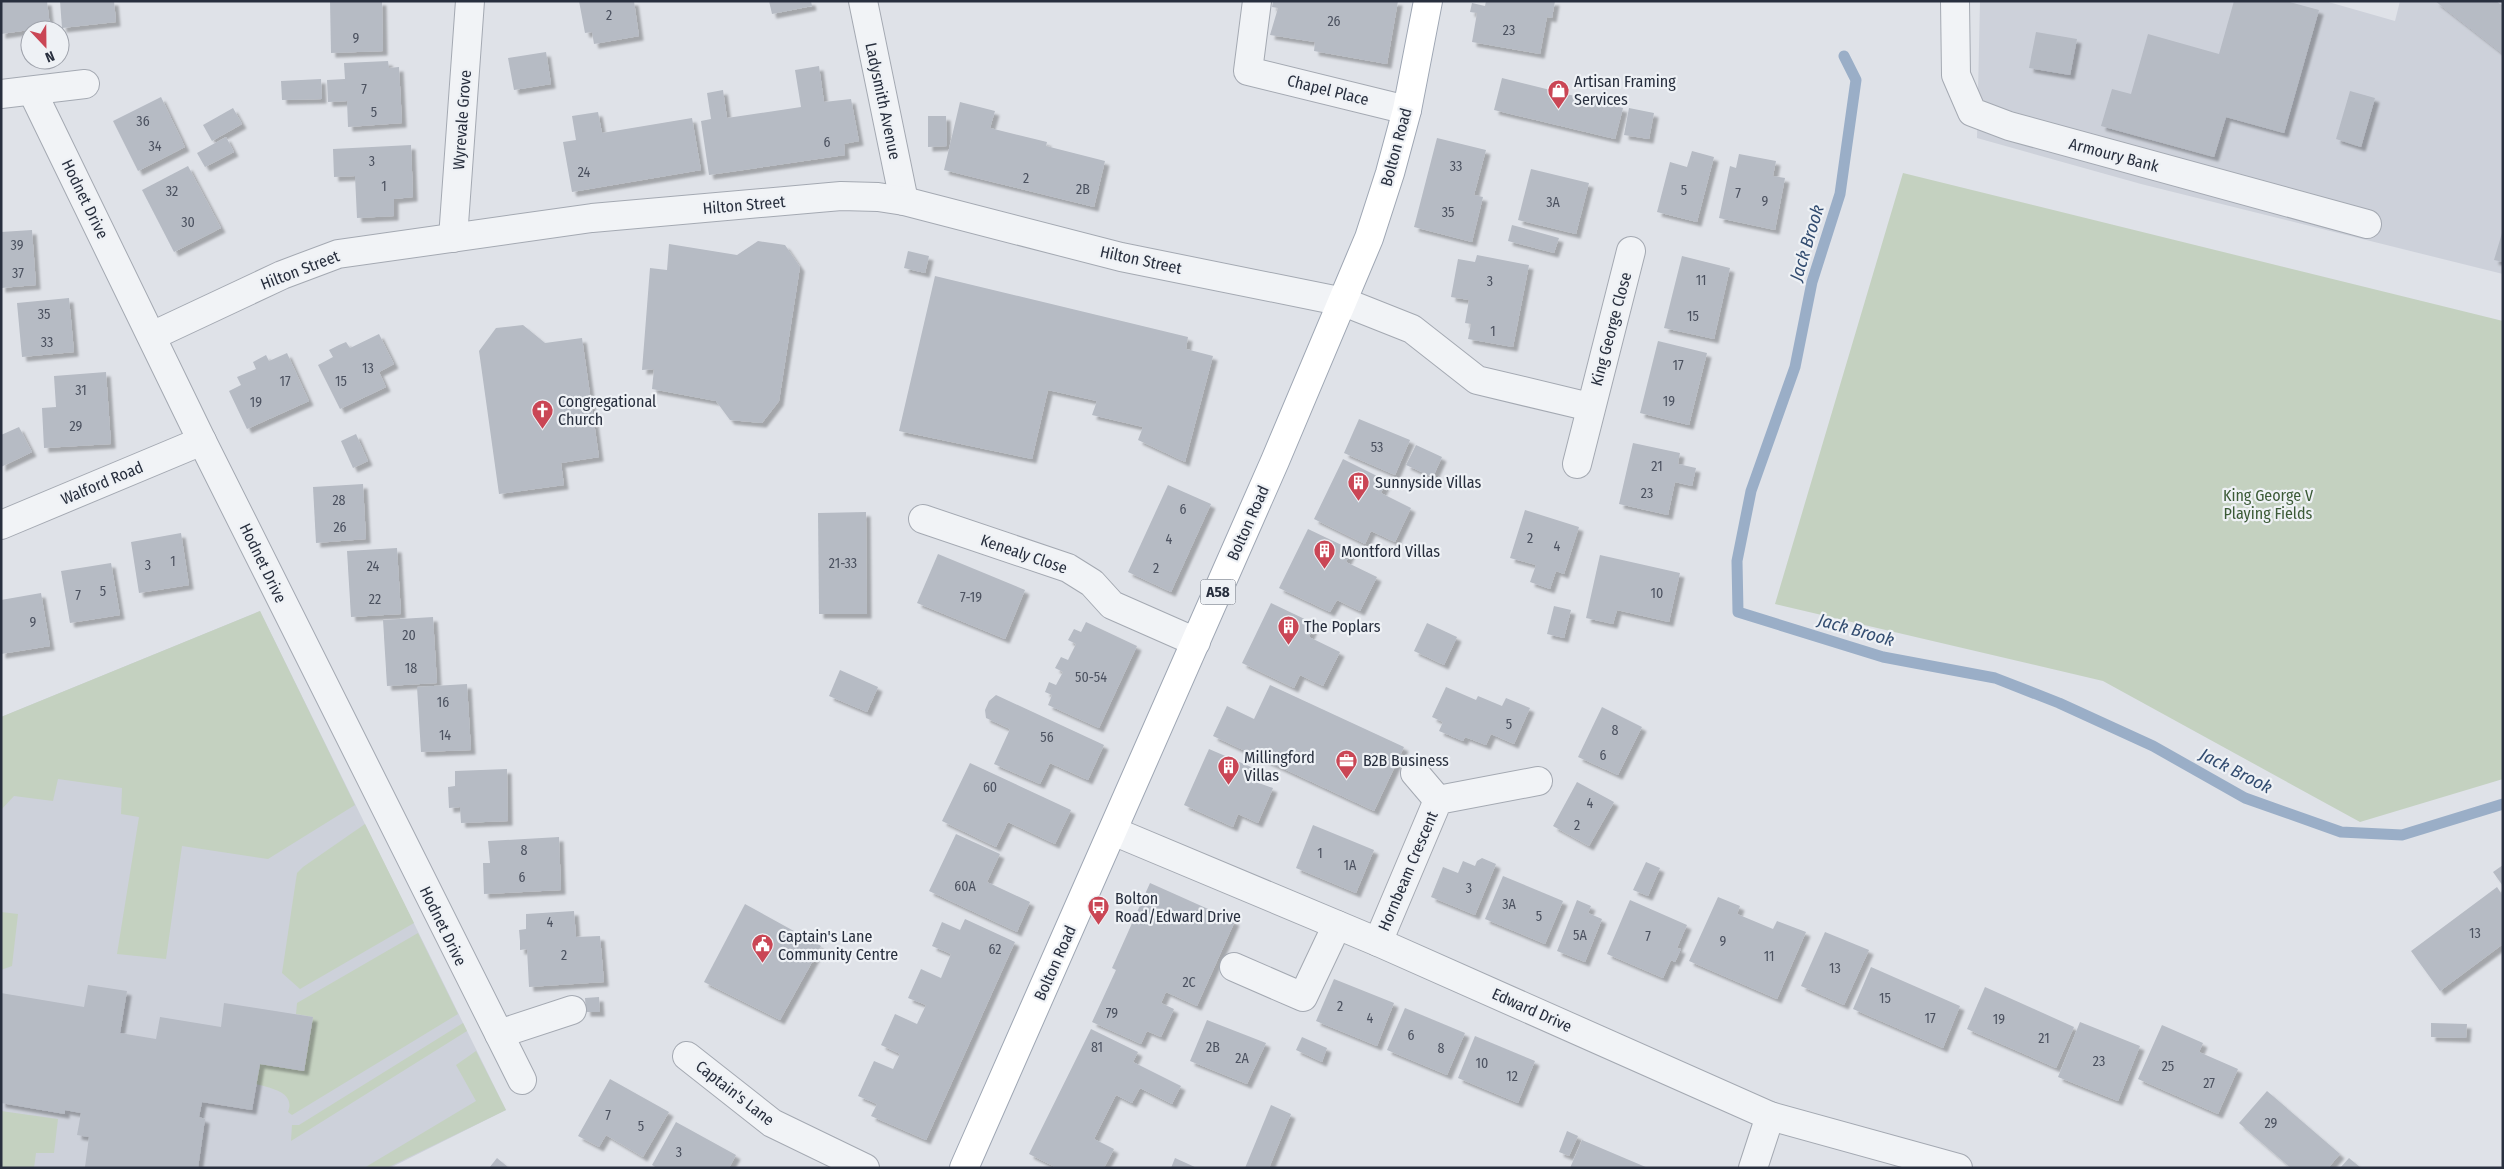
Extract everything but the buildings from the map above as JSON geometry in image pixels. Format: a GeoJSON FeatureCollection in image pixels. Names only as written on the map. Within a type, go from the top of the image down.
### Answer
{"type":"FeatureCollection","features":[{"type":"Feature","properties":{"kind":"main road","name":"Bolton Road"},"geometry":{"type":"LineString","coordinates":[[964,1168],[1344,302],[1369,238],[1407,110],[1428,1]]}},
{"type":"Feature","properties":{"kind":"street","name":"Wyrevale Grove"},"geometry":{"type":"LineString","coordinates":[[453,238],[470,1]]}},
{"type":"Feature","properties":{"kind":"street","name":"Ladysmith Avenue"},"geometry":{"type":"LineString","coordinates":[[863,1],[904,201]]}},
{"type":"Feature","properties":{"kind":"street","name":"Chapel Place"},"geometry":{"type":"LineString","coordinates":[[1257,1],[1248,71],[1407,110]]}},
{"type":"Feature","properties":{"kind":"street","name":"Armoury Bank"},"geometry":{"type":"LineString","coordinates":[[1955,1],[1956,75],[1972,112],[2009,126],[2367,224]]}},
{"type":"Feature","properties":{"kind":"street"},"geometry":{"type":"LineString","coordinates":[[1,94],[85,84]]}},
{"type":"Feature","properties":{"kind":"street","name":"Hodnet Drive"},"geometry":{"type":"LineString","coordinates":[[32,91],[202,441],[522,1080]]}},
{"type":"Feature","properties":{"kind":"street","name":"Hilton Street"},"geometry":{"type":"LineString","coordinates":[[152,336],[282,275],[338,254],[592,218],[841,196],[878,197],[904,201],[1121,257],[1344,302]]}},
{"type":"Feature","properties":{"kind":"street","name":"King George Close"},"geometry":{"type":"LineString","coordinates":[[1577,464],[1631,252]]}},
{"type":"Feature","properties":{"kind":"street","name":"King George Close"},"geometry":{"type":"LineString","coordinates":[[1344,302],[1412,329],[1477,380],[1590,407]]}},
{"type":"Feature","properties":{"kind":"street","name":"Walford Road"},"geometry":{"type":"LineString","coordinates":[[1,525],[202,441]]}},
{"type":"Feature","properties":{"kind":"street","name":"Kenealy Close"},"geometry":{"type":"LineString","coordinates":[[923,519],[1068,568],[1092,583],[1112,605],[1196,642]]}},
{"type":"Feature","properties":{"kind":"street","name":"Hornbeam Crescent"},"geometry":{"type":"LineString","coordinates":[[1415,773],[1438,800]]}},
{"type":"Feature","properties":{"kind":"street","name":"Hornbeam Crescent"},"geometry":{"type":"LineString","coordinates":[[1438,800],[1538,781]]}},
{"type":"Feature","properties":{"kind":"street","name":"Hornbeam Crescent"},"geometry":{"type":"LineString","coordinates":[[1378,942],[1438,800]]}},
{"type":"Feature","properties":{"kind":"street","name":"Edward Drive"},"geometry":{"type":"LineString","coordinates":[[1113,831],[1378,942],[1770,1116],[1958,1168]]}},
{"type":"Feature","properties":{"kind":"street"},"geometry":{"type":"LineString","coordinates":[[1234,967],[1303,997],[1337,925]]}},
{"type":"Feature","properties":{"kind":"street"},"geometry":{"type":"LineString","coordinates":[[499,1034],[572,1010]]}},
{"type":"Feature","properties":{"kind":"street","name":"Captain's Lane"},"geometry":{"type":"LineString","coordinates":[[687,1056],[772,1123],[865,1168]]}},
{"type":"Feature","properties":{"kind":"street"},"geometry":{"type":"LineString","coordinates":[[1753,1168],[1770,1116]]}},
{"type":"Feature","properties":{"kind":"shaded area"},"geometry":{"type":"Polygon","coordinates":[[[1980,1],[2325,1],[2395,21],[2400,1],[2503,1],[2503,274],[2141,184],[1977,138],[1980,1]]]}},
{"type":"Feature","properties":{"kind":"shaded area"},"geometry":{"type":"Polygon","coordinates":[[[260,611],[506,1110],[390,1168],[1,1168],[1,717],[260,611]]]}},
{"type":"Feature","properties":{"kind":"green space","name":"King George V Playing Fields"},"geometry":{"type":"Polygon","coordinates":[[[1903,173],[2503,321],[2503,779],[2360,822],[2103,681],[1775,604],[1903,173]]]}},
{"type":"Feature","properties":{"kind":"green space"},"geometry":{"type":"Polygon","coordinates":[[[260,611],[355,805],[268,859],[182,846],[166,959],[117,954],[139,817],[121,814],[122,788],[58,779],[53,801],[14,796],[1,810],[1,717],[260,611]]]}},
{"type":"Feature","properties":{"kind":"green space"},"geometry":{"type":"Polygon","coordinates":[[[365,824],[414,923],[300,989],[282,973],[297,873],[365,824]]]}},
{"type":"Feature","properties":{"kind":"green space"},"geometry":{"type":"Polygon","coordinates":[[[1,912],[18,914],[12,966],[1,970],[1,912]]]}},
{"type":"Feature","properties":{"kind":"green space"},"geometry":{"type":"Polygon","coordinates":[[[418,933],[458,1014],[292,1115],[288,1112],[289,1105],[285,1095],[274,1089],[256,1084],[260,1064],[304,1071],[313,1017],[296,1014],[297,1003],[418,933]]]}},
{"type":"Feature","properties":{"kind":"green space"},"geometry":{"type":"Polygon","coordinates":[[[463,1023],[467,1031],[291,1141],[292,1125],[299,1125],[463,1023]]]}},
{"type":"Feature","properties":{"kind":"green space"},"geometry":{"type":"Polygon","coordinates":[[[476,1051],[506,1110],[387,1168],[364,1168],[476,1101],[456,1065],[476,1051]]]}},
{"type":"Feature","properties":{"kind":"green space"},"geometry":{"type":"Polygon","coordinates":[[[1,1111],[58,1119],[54,1153],[36,1153],[34,1168],[1,1168],[1,1111]]]}},
{"type":"Feature","properties":{"kind":"waterway","name":"Jack Brook"},"geometry":{"type":"LineString","coordinates":[[1844,56],[1856,80],[1840,194],[1812,282],[1795,367],[1751,491],[1737,561],[1738,612],[1883,657],[1995,678],[2059,703],[2153,746],[2245,798],[2341,832],[2402,835],[2503,804]]}},
{"type":"Feature","properties":{"kind":"place","name":"Artisan Framing Services"},"geometry":{"type":"Point","coordinates":[1558,109]}},
{"type":"Feature","properties":{"kind":"place","name":"Congregational Church"},"geometry":{"type":"Point","coordinates":[542,429]}},
{"type":"Feature","properties":{"kind":"place","name":"Sunnyside Villas"},"geometry":{"type":"Point","coordinates":[1359,501]}},
{"type":"Feature","properties":{"kind":"place","name":"Montford Villas"},"geometry":{"type":"Point","coordinates":[1325,570]}},
{"type":"Feature","properties":{"kind":"place","name":"The Poplars"},"geometry":{"type":"Point","coordinates":[1288,645]}},
{"type":"Feature","properties":{"kind":"place","name":"B2B Business"},"geometry":{"type":"Point","coordinates":[1347,779]}},
{"type":"Feature","properties":{"kind":"place","name":"Millingford Villas"},"geometry":{"type":"Point","coordinates":[1228,785]}},
{"type":"Feature","properties":{"kind":"place","name":"Bolton Road/Edward Drive"},"geometry":{"type":"Point","coordinates":[1099,926]}},
{"type":"Feature","properties":{"kind":"place","name":"Captain's Lane Community Centre"},"geometry":{"type":"Point","coordinates":[762,964]}}]}
